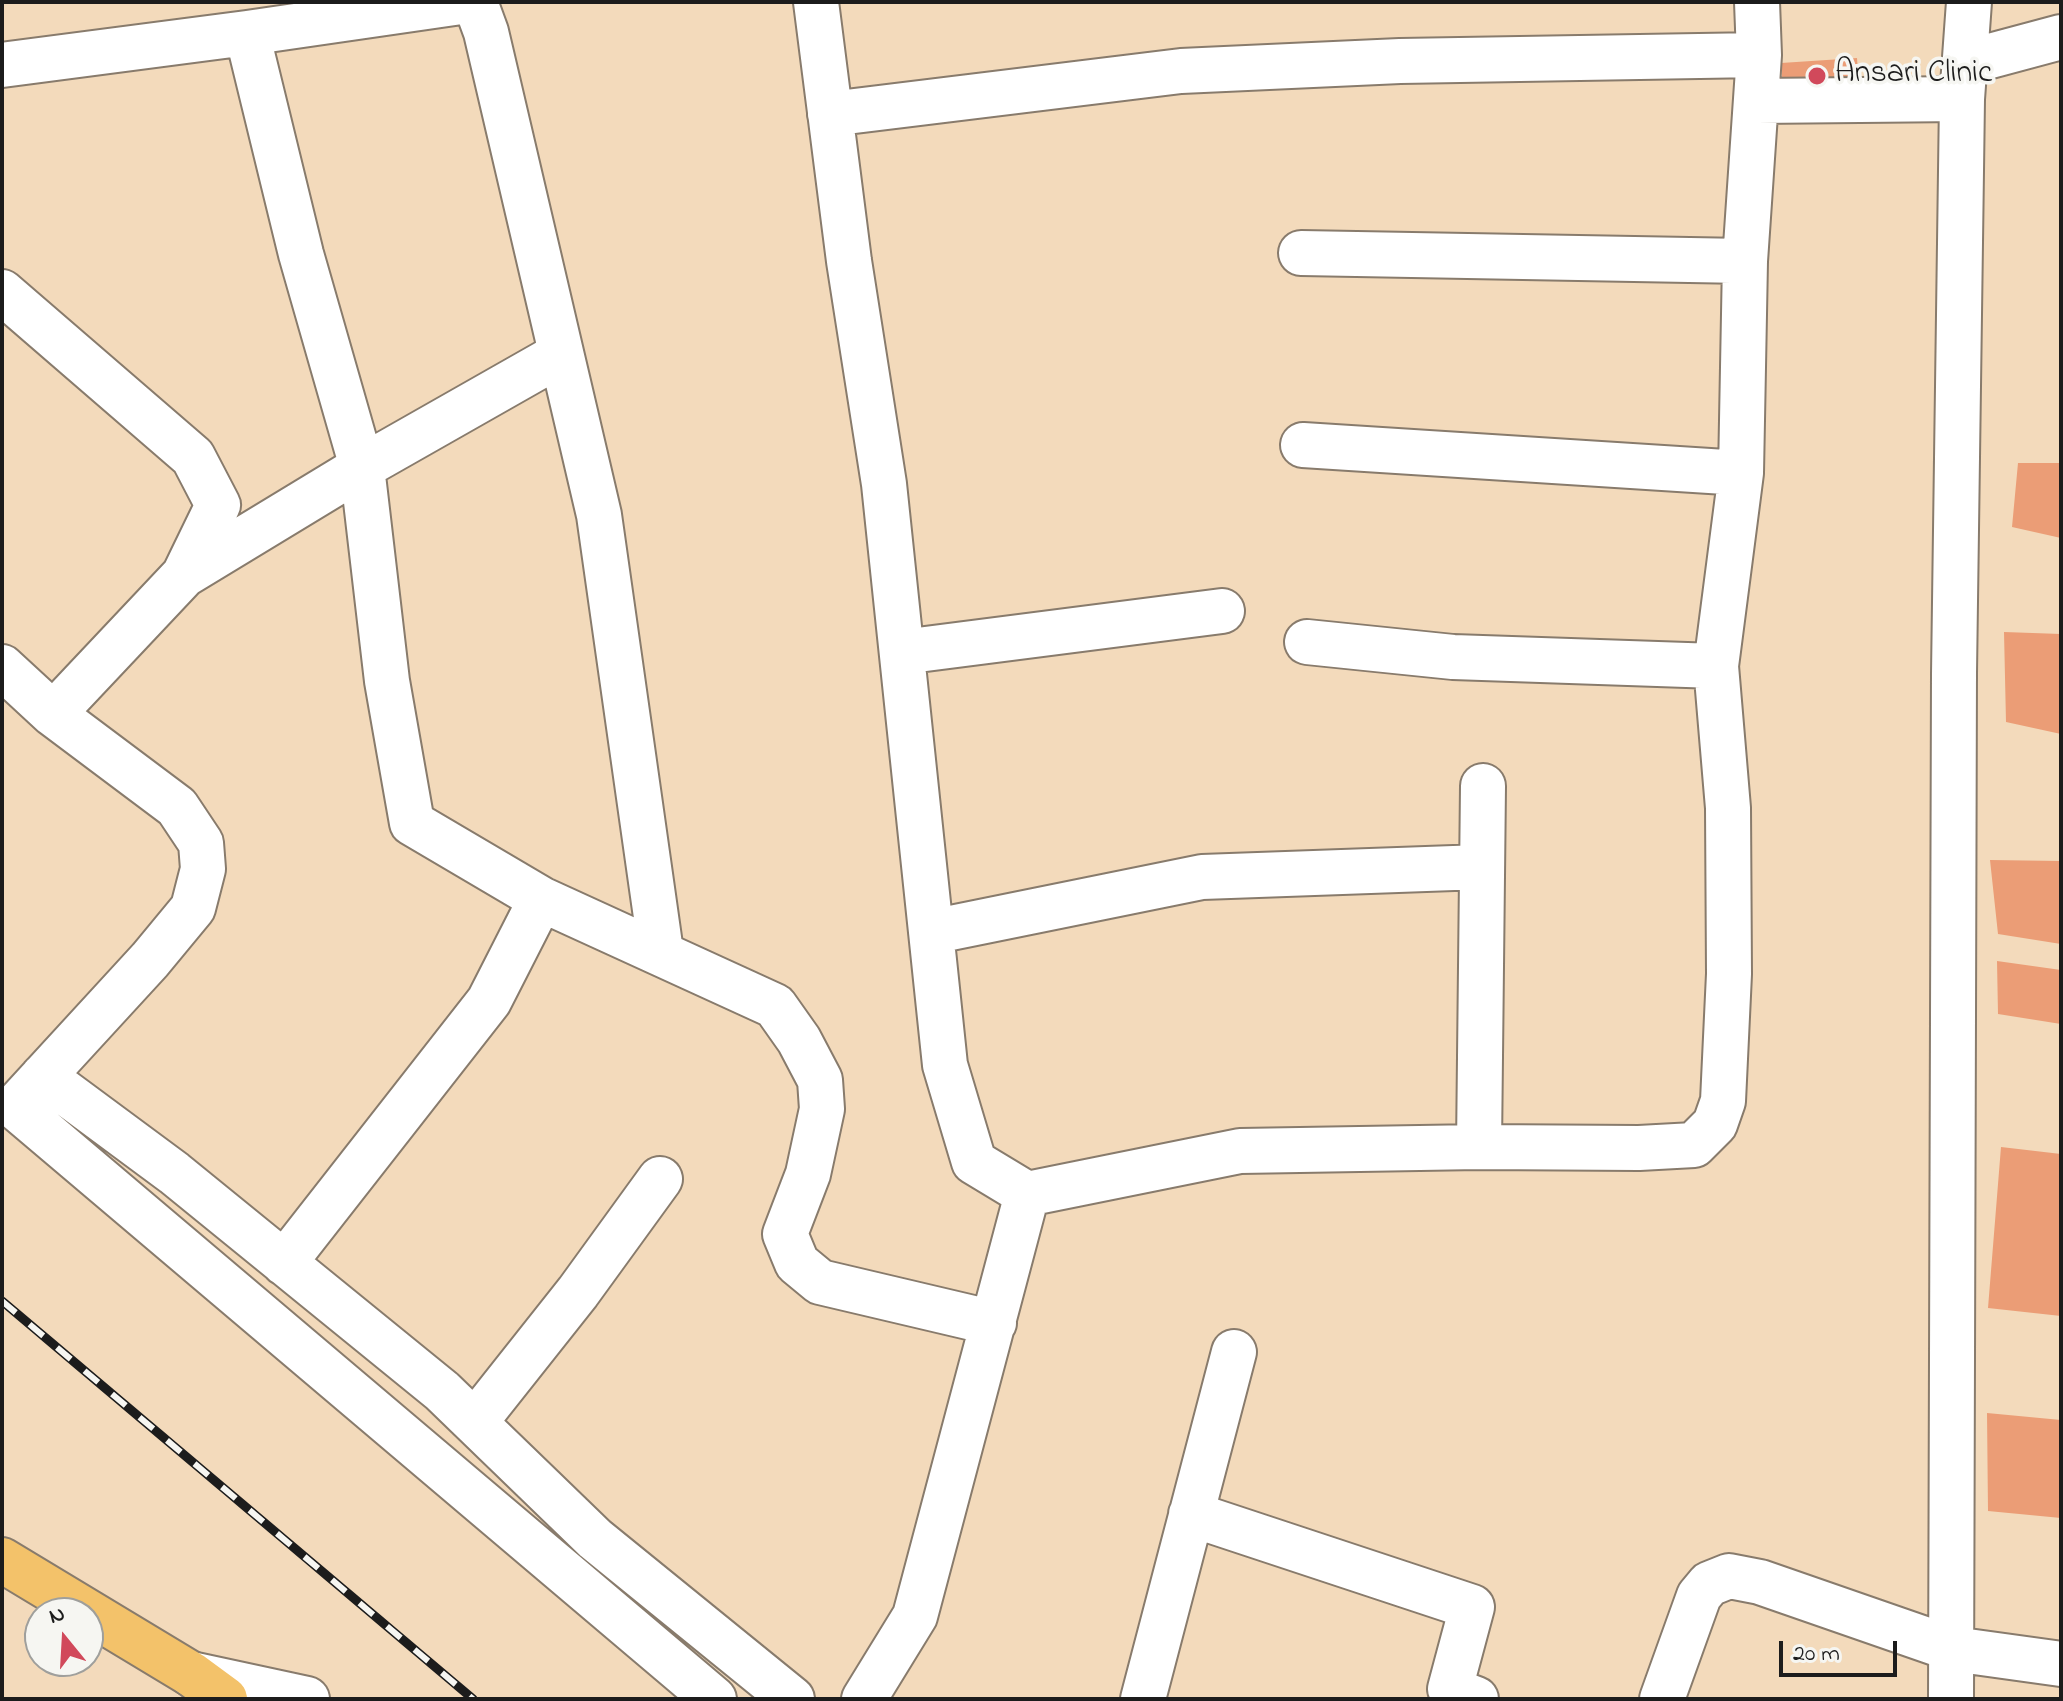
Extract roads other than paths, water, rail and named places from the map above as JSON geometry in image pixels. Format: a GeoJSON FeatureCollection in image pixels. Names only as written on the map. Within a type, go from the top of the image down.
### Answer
{"type":"FeatureCollection","features":[{"type":"Feature","properties":{"kind":"main road"},"geometry":{"type":"LineString","coordinates":[[2,1560],[191,1674],[225,1699]]}},
{"type":"Feature","properties":{"kind":"street"},"geometry":{"type":"LineString","coordinates":[[2,65],[461,2]]}},
{"type":"Feature","properties":{"kind":"street"},"geometry":{"type":"LineString","coordinates":[[475,2],[486,32],[599,515],[661,952]]}},
{"type":"Feature","properties":{"kind":"street"},"geometry":{"type":"LineString","coordinates":[[816,2],[849,261],[884,484],[945,1065],[974,1162],[1027,1194],[1240,1151],[1694,1145],[1715,1124],[1723,1101],[1729,974],[1728,808],[1716,666],[1741,473],[1745,261],[1759,55],[1757,2]]}},
{"type":"Feature","properties":{"kind":"street"},"geometry":{"type":"LineString","coordinates":[[1951,1699],[1954,704],[1963,81],[1969,2]]}},
{"type":"Feature","properties":{"kind":"street"},"geometry":{"type":"LineString","coordinates":[[247,33],[301,254],[362,467],[387,681],[412,823],[541,899],[775,1006],[799,1040],[820,1080],[822,1109],[808,1174],[785,1234],[797,1263],[820,1282],[994,1323]]}},
{"type":"Feature","properties":{"kind":"street"},"geometry":{"type":"LineString","coordinates":[[1757,101],[1963,81],[2061,37]]}},
{"type":"Feature","properties":{"kind":"street"},"geometry":{"type":"LineString","coordinates":[[830,114],[1181,71],[1400,61],[1759,55]]}},
{"type":"Feature","properties":{"kind":"street"},"geometry":{"type":"LineString","coordinates":[[1301,253],[1745,261]]}},
{"type":"Feature","properties":{"kind":"street"},"geometry":{"type":"LineString","coordinates":[[2,292],[193,457],[218,505],[184,575]]}},
{"type":"Feature","properties":{"kind":"street"},"geometry":{"type":"LineString","coordinates":[[53,714],[184,575],[362,467],[561,354]]}},
{"type":"Feature","properties":{"kind":"street"},"geometry":{"type":"LineString","coordinates":[[1303,445],[1741,473]]}},
{"type":"Feature","properties":{"kind":"street"},"geometry":{"type":"LineString","coordinates":[[902,652],[1222,611]]}},
{"type":"Feature","properties":{"kind":"street"},"geometry":{"type":"LineString","coordinates":[[1307,642],[1453,657],[1716,666]]}},
{"type":"Feature","properties":{"kind":"street"},"geometry":{"type":"LineString","coordinates":[[2,667],[53,714],[177,807],[201,843],[203,869],[193,908],[150,960],[15,1107],[714,1699]]}},
{"type":"Feature","properties":{"kind":"street"},"geometry":{"type":"LineString","coordinates":[[1479,1147],[1483,786]]}},
{"type":"Feature","properties":{"kind":"street"},"geometry":{"type":"LineString","coordinates":[[931,932],[1202,877],[1482,867]]}},
{"type":"Feature","properties":{"kind":"street"},"geometry":{"type":"LineString","coordinates":[[284,1263],[489,1001],[541,899]]}},
{"type":"Feature","properties":{"kind":"street"},"geometry":{"type":"LineString","coordinates":[[43,1076],[174,1173],[442,1391],[595,1539],[792,1699]]}},
{"type":"Feature","properties":{"kind":"street"},"geometry":{"type":"LineString","coordinates":[[475,1422],[578,1292],[660,1179]]}},
{"type":"Feature","properties":{"kind":"street"},"geometry":{"type":"LineString","coordinates":[[864,1699],[915,1616],[1027,1194]]}},
{"type":"Feature","properties":{"kind":"street"},"geometry":{"type":"LineString","coordinates":[[1143,1699],[1234,1352]]}},
{"type":"Feature","properties":{"kind":"street"},"geometry":{"type":"LineString","coordinates":[[1191,1514],[1472,1607],[1450,1689],[1476,1699]]}},
{"type":"Feature","properties":{"kind":"street"},"geometry":{"type":"LineString","coordinates":[[1662,1699],[1699,1596],[1709,1584],[1729,1576],[1760,1582],[1953,1649],[2061,1664]]}},
{"type":"Feature","properties":{"kind":"street"},"geometry":{"type":"LineString","coordinates":[[191,1674],[307,1699]]}},
{"type":"Feature","properties":{"kind":"railway"},"geometry":{"type":"LineString","coordinates":[[2,1301],[473,1699]]}},
{"type":"Feature","properties":{"kind":"place","name":"Ansari Clinic"},"geometry":{"type":"Point","coordinates":[1817,76]}}]}
